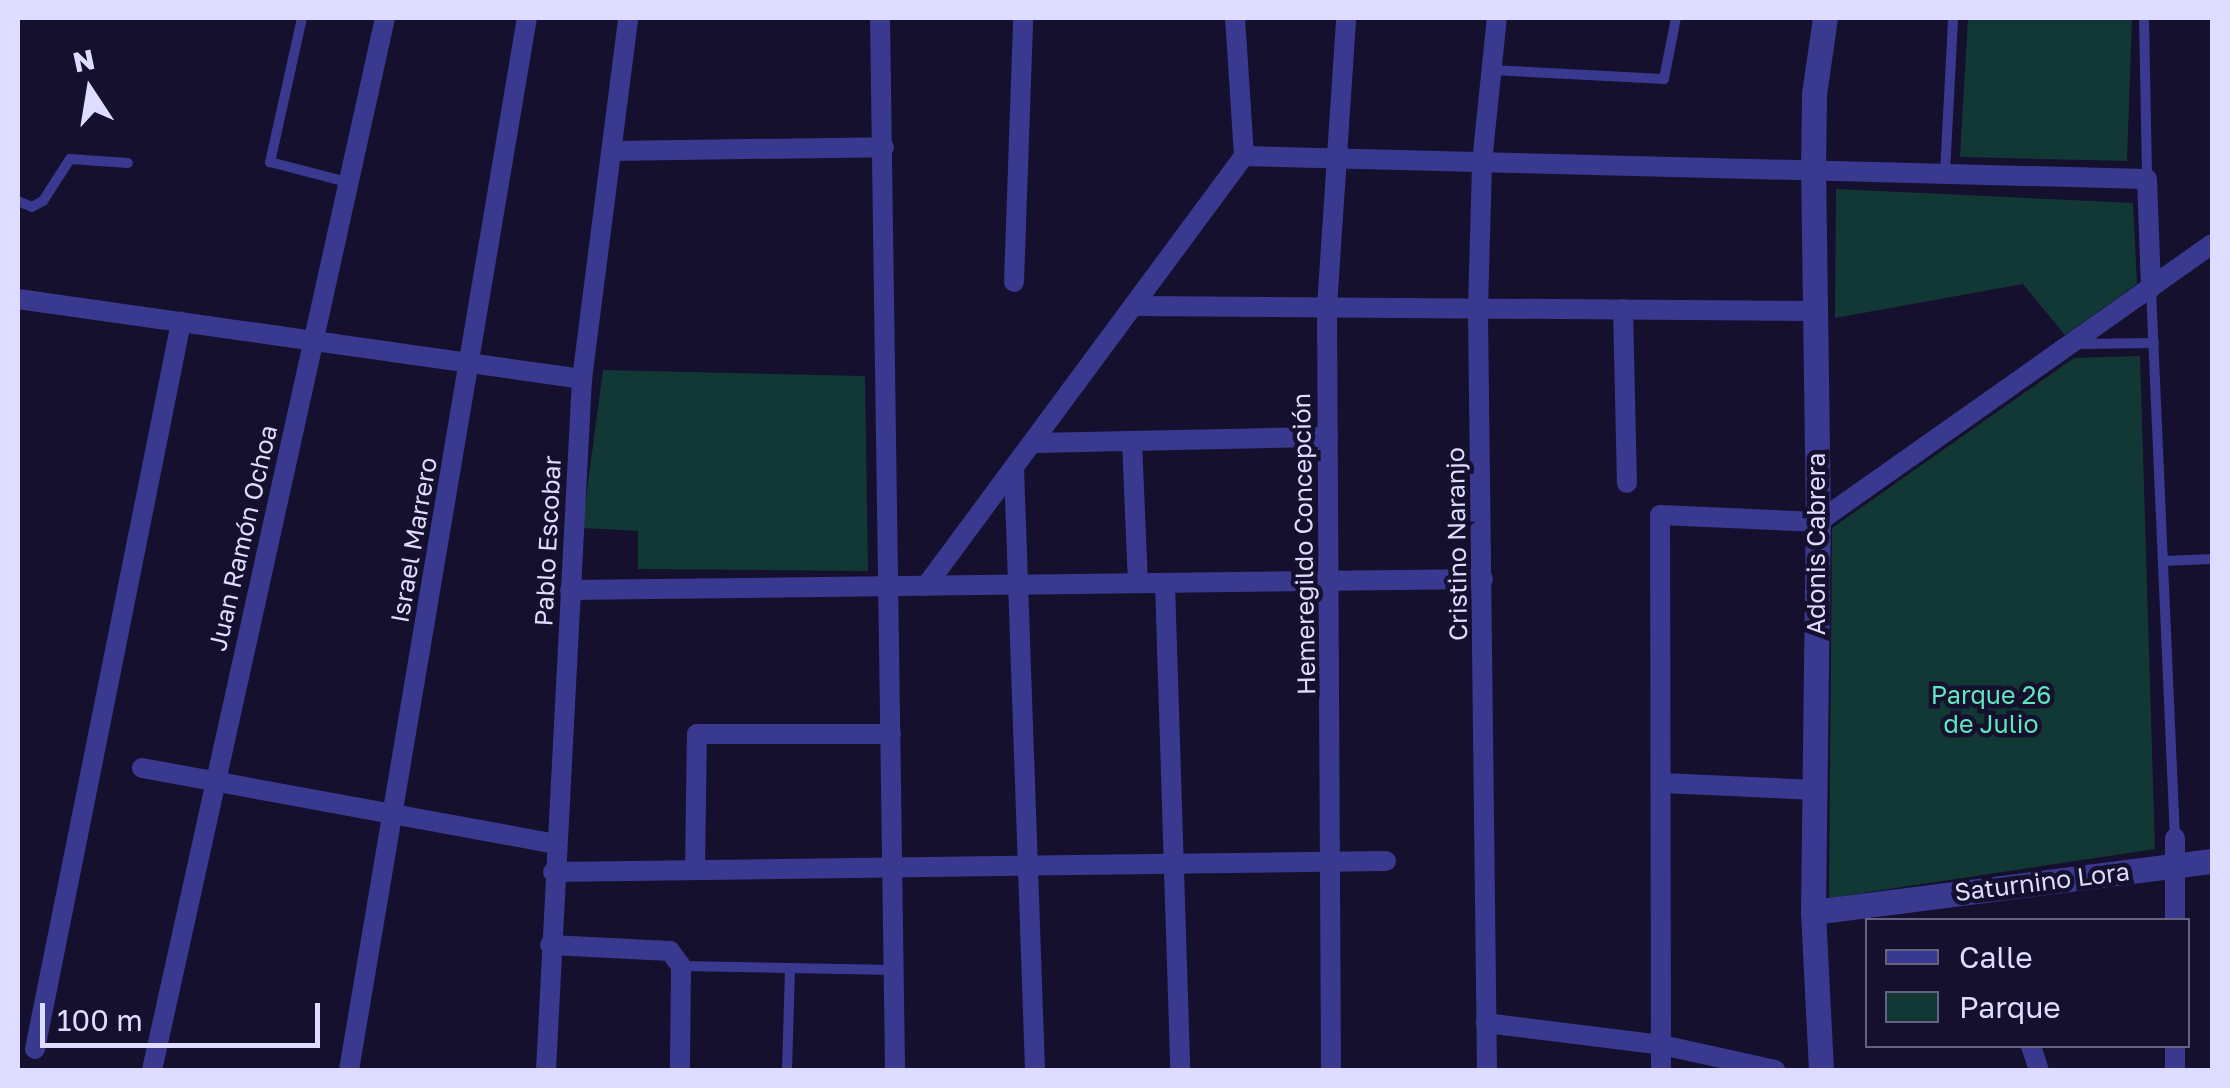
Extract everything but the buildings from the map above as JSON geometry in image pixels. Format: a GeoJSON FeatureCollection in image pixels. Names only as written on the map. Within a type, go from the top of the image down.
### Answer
{"type":"FeatureCollection","features":[{"type":"Feature","properties":{"kind":"street","name":"Juan Ramón Ochoa"},"geometry":{"type":"LineString","coordinates":[[152,1070],[212,784],[384,18]]}},
{"type":"Feature","properties":{"kind":"street","name":"Israel Marrero"},"geometry":{"type":"LineString","coordinates":[[349,1070],[526,18]]}},
{"type":"Feature","properties":{"kind":"street","name":"Pablo Escobar"},"geometry":{"type":"LineString","coordinates":[[546,1070],[582,379],[628,18]]}},
{"type":"Feature","properties":{"kind":"street"},"geometry":{"type":"LineString","coordinates":[[880,18],[896,1070]]}},
{"type":"Feature","properties":{"kind":"street"},"geometry":{"type":"LineString","coordinates":[[1014,282],[1024,18]]}},
{"type":"Feature","properties":{"kind":"street"},"geometry":{"type":"LineString","coordinates":[[926,586],[1244,156],[1235,18]]}},
{"type":"Feature","properties":{"kind":"street","name":"Hemeregildo Concepción"},"geometry":{"type":"LineString","coordinates":[[1331,1070],[1327,307],[1346,18]]}},
{"type":"Feature","properties":{"kind":"street","name":"Cristino Naranjo"},"geometry":{"type":"LineString","coordinates":[[1487,1070],[1478,308],[1482,162],[1497,18]]}},
{"type":"Feature","properties":{"kind":"street","name":"Adonis Cabrera"},"geometry":{"type":"LineString","coordinates":[[1821,1070],[1813,912],[1818,522],[1813,170],[1814,94],[1824,18]]}},
{"type":"Feature","properties":{"kind":"street"},"geometry":{"type":"LineString","coordinates":[[611,151],[884,147]]}},
{"type":"Feature","properties":{"kind":"street"},"geometry":{"type":"LineString","coordinates":[[1244,156],[2148,178],[2151,288]]}},
{"type":"Feature","properties":{"kind":"street"},"geometry":{"type":"LineString","coordinates":[[1661,1070],[1660,514],[1818,522],[2076,344],[2212,244]]}},
{"type":"Feature","properties":{"kind":"street"},"geometry":{"type":"LineString","coordinates":[[18,299],[582,379]]}},
{"type":"Feature","properties":{"kind":"street"},"geometry":{"type":"LineString","coordinates":[[1133,306],[1813,310]]}},
{"type":"Feature","properties":{"kind":"street"},"geometry":{"type":"LineString","coordinates":[[1623,309],[1627,483]]}},
{"type":"Feature","properties":{"kind":"street"},"geometry":{"type":"LineString","coordinates":[[35,1049],[181,322]]}},
{"type":"Feature","properties":{"kind":"street"},"geometry":{"type":"LineString","coordinates":[[1034,443],[1328,437]]}},
{"type":"Feature","properties":{"kind":"street"},"geometry":{"type":"LineString","coordinates":[[1132,441],[1138,583]]}},
{"type":"Feature","properties":{"kind":"street"},"geometry":{"type":"LineString","coordinates":[[1014,468],[1032,866],[1035,1070]]}},
{"type":"Feature","properties":{"kind":"street"},"geometry":{"type":"LineString","coordinates":[[570,590],[1482,578]]}},
{"type":"Feature","properties":{"kind":"street"},"geometry":{"type":"LineString","coordinates":[[1166,582],[1180,1070]]}},
{"type":"Feature","properties":{"kind":"street"},"geometry":{"type":"LineString","coordinates":[[695,870],[697,734],[891,734]]}},
{"type":"Feature","properties":{"kind":"street"},"geometry":{"type":"LineString","coordinates":[[142,768],[390,818],[555,844]]}},
{"type":"Feature","properties":{"kind":"street"},"geometry":{"type":"LineString","coordinates":[[1662,784],[1815,790]]}},
{"type":"Feature","properties":{"kind":"street"},"geometry":{"type":"LineString","coordinates":[[2174,838],[2176,918]]}},
{"type":"Feature","properties":{"kind":"street","name":"Saturnino Lora"},"geometry":{"type":"LineString","coordinates":[[1813,912],[2212,861]]}},
{"type":"Feature","properties":{"kind":"street"},"geometry":{"type":"LineString","coordinates":[[554,872],[1386,862]]}},
{"type":"Feature","properties":{"kind":"street"},"geometry":{"type":"LineString","coordinates":[[550,945],[670,951],[681,966],[680,1070]]}},
{"type":"Feature","properties":{"kind":"street"},"geometry":{"type":"LineString","coordinates":[[1486,1023],[1662,1045],[1775,1070]]}},
{"type":"Feature","properties":{"kind":"lane"},"geometry":{"type":"LineString","coordinates":[[302,18],[270,162],[347,182]]}},
{"type":"Feature","properties":{"kind":"lane"},"geometry":{"type":"LineString","coordinates":[[1492,70],[1664,79],[1676,18]]}},
{"type":"Feature","properties":{"kind":"lane"},"geometry":{"type":"LineString","coordinates":[[1945,174],[1953,18]]}},
{"type":"Feature","properties":{"kind":"lane"},"geometry":{"type":"LineString","coordinates":[[2144,18],[2148,178]]}},
{"type":"Feature","properties":{"kind":"lane"},"geometry":{"type":"LineString","coordinates":[[18,201],[32,206],[43,201],[70,159],[128,163]]}},
{"type":"Feature","properties":{"kind":"lane"},"geometry":{"type":"LineString","coordinates":[[2151,288],[2174,838]]}},
{"type":"Feature","properties":{"kind":"lane"},"geometry":{"type":"LineString","coordinates":[[2076,344],[2154,343]]}},
{"type":"Feature","properties":{"kind":"lane"},"geometry":{"type":"LineString","coordinates":[[2164,561],[2212,558]]}},
{"type":"Feature","properties":{"kind":"lane"},"geometry":{"type":"LineString","coordinates":[[681,966],[894,970]]}},
{"type":"Feature","properties":{"kind":"lane"},"geometry":{"type":"LineString","coordinates":[[788,1070],[790,968]]}},
{"type":"Feature","properties":{"kind":"green space"},"geometry":{"type":"Polygon","coordinates":[[[1968,18],[2132,18],[2127,161],[1960,157],[1968,18]]]}},
{"type":"Feature","properties":{"kind":"green space"},"geometry":{"type":"Polygon","coordinates":[[[1836,189],[2133,203],[2137,284],[2065,335],[2023,284],[1835,318],[1836,189]]]}},
{"type":"Feature","properties":{"kind":"green space","name":"Parque 26 de Julio"},"geometry":{"type":"Polygon","coordinates":[[[2140,356],[2155,849],[1829,898],[1832,528],[2074,358],[2140,356]]]}},
{"type":"Feature","properties":{"kind":"green space"},"geometry":{"type":"Polygon","coordinates":[[[603,370],[865,376],[868,571],[638,569],[638,531],[582,528],[603,370]]]}}]}
